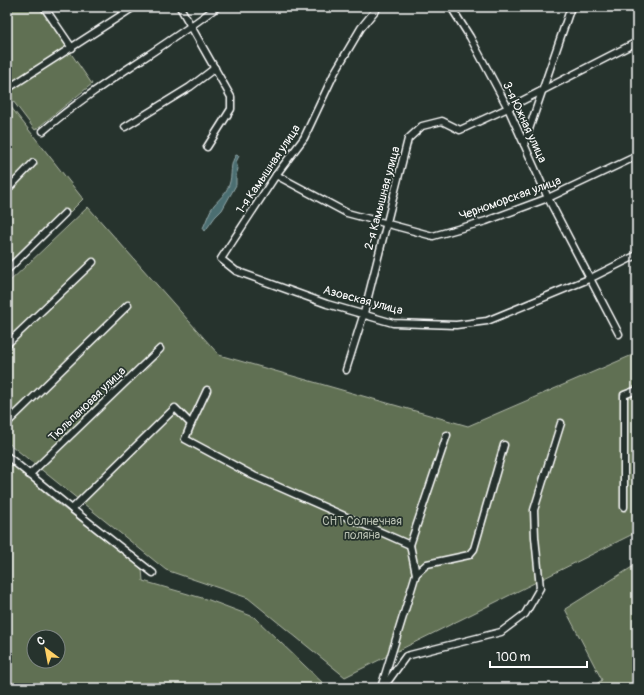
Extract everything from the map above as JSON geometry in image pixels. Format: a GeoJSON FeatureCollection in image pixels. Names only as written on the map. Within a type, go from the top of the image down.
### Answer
{"type":"FeatureCollection","features":[{"type":"Feature","properties":{"kind":"street"},"geometry":{"type":"LineString","coordinates":[[44,7],[72,48]]}},
{"type":"Feature","properties":{"kind":"street"},"geometry":{"type":"LineString","coordinates":[[7,89],[134,7]]}},
{"type":"Feature","properties":{"kind":"street"},"geometry":{"type":"LineString","coordinates":[[180,7],[231,97],[230,109],[206,147]]}},
{"type":"Feature","properties":{"kind":"street"},"geometry":{"type":"LineString","coordinates":[[43,131],[64,112],[192,26],[217,7]]}},
{"type":"Feature","properties":{"kind":"street","name":"1-я Камышная улица"},"geometry":{"type":"LineString","coordinates":[[221,259],[276,175],[304,138],[335,72],[361,28],[378,7]]}},
{"type":"Feature","properties":{"kind":"street","name":"3-я Южная улица"},"geometry":{"type":"LineString","coordinates":[[451,7],[470,37],[508,108],[548,198],[619,334]]}},
{"type":"Feature","properties":{"kind":"street"},"geometry":{"type":"LineString","coordinates":[[524,144],[571,7]]}},
{"type":"Feature","properties":{"kind":"street","name":"2-я Камышная улица"},"geometry":{"type":"LineString","coordinates":[[346,370],[364,313],[408,139],[422,126],[442,121],[460,130],[543,91],[637,42]]}},
{"type":"Feature","properties":{"kind":"street"},"geometry":{"type":"LineString","coordinates":[[125,127],[190,87],[215,68]]}},
{"type":"Feature","properties":{"kind":"street","name":"Черноморская улица"},"geometry":{"type":"LineString","coordinates":[[276,175],[347,213],[433,236],[486,221],[548,198],[637,156]]}},
{"type":"Feature","properties":{"kind":"street"},"geometry":{"type":"LineString","coordinates":[[7,190],[33,163]]}},
{"type":"Feature","properties":{"kind":"street"},"geometry":{"type":"LineString","coordinates":[[7,270],[65,213]]}},
{"type":"Feature","properties":{"kind":"street","name":"Азовская улица"},"geometry":{"type":"LineString","coordinates":[[221,259],[236,271],[327,304],[393,322],[456,326],[486,321],[591,278],[637,255]]}},
{"type":"Feature","properties":{"kind":"street"},"geometry":{"type":"LineString","coordinates":[[7,344],[93,262]]}},
{"type":"Feature","properties":{"kind":"street"},"geometry":{"type":"LineString","coordinates":[[7,423],[128,304]]}},
{"type":"Feature","properties":{"kind":"street","name":"Тюльпановая улица"},"geometry":{"type":"LineString","coordinates":[[29,475],[160,349]]}},
{"type":"Feature","properties":{"kind":"street"},"geometry":{"type":"LineString","coordinates":[[207,390],[184,439],[254,476],[410,545]]}},
{"type":"Feature","properties":{"kind":"street"},"geometry":{"type":"LineString","coordinates":[[624,507],[624,395],[637,390]]}},
{"type":"Feature","properties":{"kind":"street"},"geometry":{"type":"LineString","coordinates":[[72,509],[175,408],[191,424]]}},
{"type":"Feature","properties":{"kind":"street"},"geometry":{"type":"LineString","coordinates":[[382,688],[406,656],[501,632],[525,614],[540,588],[534,510],[561,423]]}},
{"type":"Feature","properties":{"kind":"street"},"geometry":{"type":"LineString","coordinates":[[382,688],[416,574],[410,545],[447,435]]}},
{"type":"Feature","properties":{"kind":"street"},"geometry":{"type":"LineString","coordinates":[[416,574],[427,564],[469,555],[474,549],[504,445]]}},
{"type":"Feature","properties":{"kind":"street"},"geometry":{"type":"LineString","coordinates":[[7,456],[153,572]]}},
{"type":"Feature","properties":{"kind":"green space"},"geometry":{"type":"Polygon","coordinates":[[[7,7],[39,7],[92,84],[35,130],[7,93],[7,7]]]}},
{"type":"Feature","properties":{"kind":"green space"},"geometry":{"type":"Polygon","coordinates":[[[7,102],[83,199],[7,275],[7,102]]]}},
{"type":"Feature","properties":{"kind":"green space","name":"СНТ Солнечная поляна"},"geometry":{"type":"Polygon","coordinates":[[[88,207],[219,355],[468,426],[637,353],[637,532],[345,677],[248,598],[166,570],[7,442],[7,284],[88,207]]]}},
{"type":"Feature","properties":{"kind":"green space"},"geometry":{"type":"Polygon","coordinates":[[[7,460],[58,504],[142,569],[143,581],[209,600],[254,617],[328,688],[7,688],[7,460]]]}},
{"type":"Feature","properties":{"kind":"green space"},"geometry":{"type":"Polygon","coordinates":[[[637,564],[637,688],[591,688],[602,680],[565,609],[637,564]]]}},
{"type":"Feature","properties":{"kind":"water"},"geometry":{"type":"Polygon","coordinates":[[[236,155],[239,156],[236,162],[238,169],[236,175],[236,185],[222,210],[205,231],[203,228],[211,210],[224,194],[229,185],[232,166],[236,155]]]}}]}
